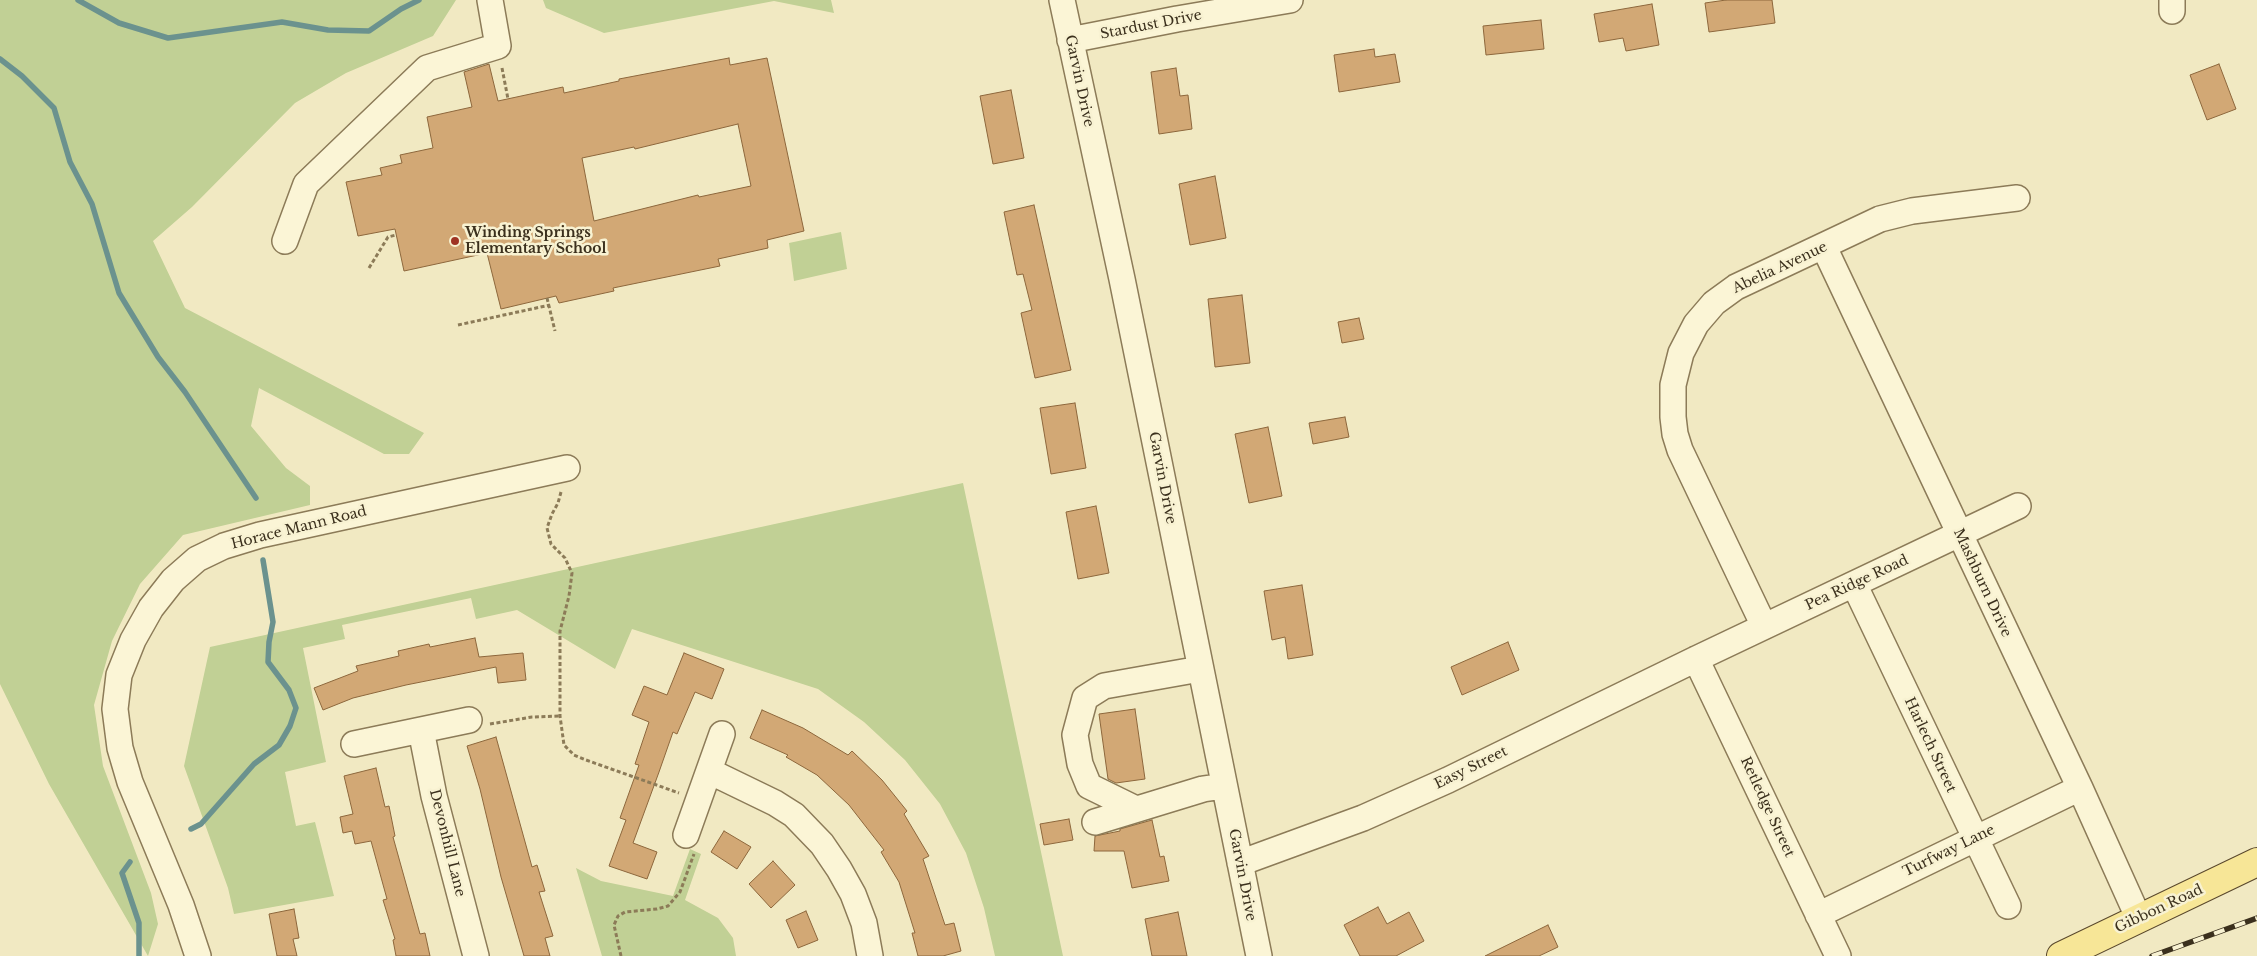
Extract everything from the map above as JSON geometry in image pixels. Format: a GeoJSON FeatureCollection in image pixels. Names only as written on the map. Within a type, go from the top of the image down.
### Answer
{"type":"FeatureCollection","features":[{"type":"Feature","properties":{"kind":"main road","name":"Gibbon Road"},"geometry":{"type":"LineString","coordinates":[[2061,956],[2257,862]]}},
{"type":"Feature","properties":{"kind":"street"},"geometry":{"type":"LineString","coordinates":[[285,241],[306,184],[427,68],[498,46],[490,0]]}},
{"type":"Feature","properties":{"kind":"street","name":"Garvin Drive"},"geometry":{"type":"LineString","coordinates":[[1062,0],[1122,279],[1259,956]]}},
{"type":"Feature","properties":{"kind":"street","name":"Stardust Drive"},"geometry":{"type":"LineString","coordinates":[[1070,40],[1177,19],[1290,0]]}},
{"type":"Feature","properties":{"kind":"street","name":"Abelia Avenue"},"geometry":{"type":"LineString","coordinates":[[1764,626],[1680,450],[1673,418],[1673,385],[1681,353],[1696,324],[1714,303],[1736,287],[1865,226],[1896,215],[2017,198]]}},
{"type":"Feature","properties":{"kind":"street","name":"Mashburn Drive"},"geometry":{"type":"LineString","coordinates":[[1824,247],[2080,788],[2139,919]]}},
{"type":"Feature","properties":{"kind":"street","name":"Horace Mann Road"},"geometry":{"type":"LineString","coordinates":[[198,956],[181,905],[130,782],[120,748],[115,709],[119,675],[133,640],[151,608],[173,580],[197,559],[224,546],[260,535],[563,478]]}},
{"type":"Feature","properties":{"kind":"street","name":"Pea Ridge Road"},"geometry":{"type":"LineString","coordinates":[[1696,659],[2018,506]]}},
{"type":"Feature","properties":{"kind":"street","name":"Harlech Street"},"geometry":{"type":"LineString","coordinates":[[1854,584],[2008,906]]}},
{"type":"Feature","properties":{"kind":"street","name":"Easy Street"},"geometry":{"type":"LineString","coordinates":[[1240,863],[1363,818],[1448,780],[1696,659]]}},
{"type":"Feature","properties":{"kind":"street","name":"Retledge Street"},"geometry":{"type":"LineString","coordinates":[[1696,659],[1838,956]]}},
{"type":"Feature","properties":{"kind":"street"},"geometry":{"type":"LineString","coordinates":[[1136,809],[1089,786],[1080,764],[1075,735],[1086,698],[1104,686],[1200,669]]}},
{"type":"Feature","properties":{"kind":"street"},"geometry":{"type":"LineString","coordinates":[[354,744],[420,730],[476,723]]}},
{"type":"Feature","properties":{"kind":"street","name":"Devonhill Lane"},"geometry":{"type":"LineString","coordinates":[[420,730],[434,796],[476,956]]}},
{"type":"Feature","properties":{"kind":"street"},"geometry":{"type":"LineString","coordinates":[[691,842],[709,771],[722,734]]}},
{"type":"Feature","properties":{"kind":"street"},"geometry":{"type":"LineString","coordinates":[[709,771],[775,802],[794,815],[822,844],[853,894],[864,923],[870,956]]}},
{"type":"Feature","properties":{"kind":"street"},"geometry":{"type":"LineString","coordinates":[[1095,822],[1203,790],[1224,786]]}},
{"type":"Feature","properties":{"kind":"street","name":"Turfway Lane"},"geometry":{"type":"LineString","coordinates":[[1818,915],[2080,788]]}},
{"type":"Feature","properties":{"kind":"path"},"geometry":{"type":"LineString","coordinates":[[498,46],[508,99]]}},
{"type":"Feature","properties":{"kind":"path"},"geometry":{"type":"LineString","coordinates":[[369,268],[388,236],[396,236]]}},
{"type":"Feature","properties":{"kind":"path"},"geometry":{"type":"LineString","coordinates":[[547,298],[555,331]]}},
{"type":"Feature","properties":{"kind":"path"},"geometry":{"type":"LineString","coordinates":[[458,325],[550,305]]}},
{"type":"Feature","properties":{"kind":"path"},"geometry":{"type":"LineString","coordinates":[[563,478],[558,502],[548,528],[551,544],[565,558],[572,573],[569,596],[560,631],[560,716],[564,745],[574,755],[687,795]]}},
{"type":"Feature","properties":{"kind":"path"},"geometry":{"type":"LineString","coordinates":[[476,723],[560,716]]}},
{"type":"Feature","properties":{"kind":"path"},"geometry":{"type":"LineString","coordinates":[[621,956],[614,924],[618,916],[625,912],[668,906],[674,900],[680,892],[691,842]]}},
{"type":"Feature","properties":{"kind":"green space"},"geometry":{"type":"Polygon","coordinates":[[[0,0],[456,0],[433,36],[346,73],[295,103],[192,207],[153,241],[185,308],[424,433],[409,454],[384,454],[259,388],[251,426],[286,468],[310,486],[310,505],[183,535],[140,584],[112,641],[94,705],[103,766],[151,893],[158,924],[148,956],[49,784],[0,684],[0,0]]]}},
{"type":"Feature","properties":{"kind":"green space"},"geometry":{"type":"Polygon","coordinates":[[[543,0],[831,0],[834,13],[774,1],[604,33],[546,8],[543,0]]]}},
{"type":"Feature","properties":{"kind":"green space"},"geometry":{"type":"Polygon","coordinates":[[[841,232],[847,269],[794,281],[789,243],[841,232]]]}},
{"type":"Feature","properties":{"kind":"green space"},"geometry":{"type":"Polygon","coordinates":[[[963,483],[1063,956],[995,956],[984,908],[966,853],[940,804],[905,760],[864,722],[818,689],[632,629],[615,669],[517,610],[476,619],[471,598],[342,625],[345,639],[303,648],[326,762],[285,772],[296,826],[315,822],[334,896],[234,914],[228,888],[184,766],[210,647],[963,483]]]}},
{"type":"Feature","properties":{"kind":"green space"},"geometry":{"type":"Polygon","coordinates":[[[690,849],[701,854],[685,900],[718,918],[733,938],[736,956],[602,956],[576,868],[601,881],[673,896],[690,849]]]}},
{"type":"Feature","properties":{"kind":"building"},"geometry":{"type":"Polygon","coordinates":[[[1726,0],[1772,0],[1775,23],[1709,32],[1705,3],[1726,0]]]}},
{"type":"Feature","properties":{"kind":"building"},"geometry":{"type":"Polygon","coordinates":[[[1652,4],[1659,45],[1626,51],[1623,38],[1599,42],[1594,14],[1652,4]]]}},
{"type":"Feature","properties":{"kind":"building"},"geometry":{"type":"Polygon","coordinates":[[[1541,20],[1544,49],[1486,55],[1483,26],[1541,20]]]}},
{"type":"Feature","properties":{"kind":"building"},"geometry":{"type":"Polygon","coordinates":[[[1374,49],[1375,57],[1395,54],[1400,82],[1339,92],[1334,55],[1374,49]]]}},
{"type":"Feature","properties":{"kind":"building"},"geometry":{"type":"Polygon","coordinates":[[[729,58],[730,65],[767,58],[804,231],[767,240],[768,248],[718,259],[720,266],[613,288],[614,291],[559,303],[556,296],[501,309],[487,253],[404,271],[395,229],[358,236],[346,182],[382,175],[380,168],[402,163],[400,155],[433,148],[427,117],[472,107],[464,72],[489,64],[498,101],[563,87],[564,93],[619,81],[619,79],[729,58]],[[738,124],[635,149],[634,147],[582,158],[594,221],[698,195],[699,197],[751,186],[738,124]]]}},
{"type":"Feature","properties":{"kind":"building"},"geometry":{"type":"Polygon","coordinates":[[[2219,64],[2236,109],[2207,120],[2190,75],[2219,64]]]}},
{"type":"Feature","properties":{"kind":"building"},"geometry":{"type":"Polygon","coordinates":[[[1176,68],[1180,96],[1188,95],[1192,129],[1159,134],[1151,72],[1176,68]]]}},
{"type":"Feature","properties":{"kind":"building"},"geometry":{"type":"Polygon","coordinates":[[[1011,90],[1024,158],[993,164],[980,96],[1011,90]]]}},
{"type":"Feature","properties":{"kind":"building"},"geometry":{"type":"Polygon","coordinates":[[[1215,176],[1226,238],[1190,245],[1179,184],[1215,176]]]}},
{"type":"Feature","properties":{"kind":"building"},"geometry":{"type":"Polygon","coordinates":[[[1034,205],[1071,370],[1035,378],[1021,313],[1032,310],[1023,274],[1017,275],[1004,212],[1034,205]]]}},
{"type":"Feature","properties":{"kind":"building"},"geometry":{"type":"Polygon","coordinates":[[[1242,295],[1250,363],[1215,367],[1208,299],[1242,295]]]}},
{"type":"Feature","properties":{"kind":"building"},"geometry":{"type":"Polygon","coordinates":[[[1359,318],[1364,339],[1342,343],[1338,322],[1359,318]]]}},
{"type":"Feature","properties":{"kind":"building"},"geometry":{"type":"Polygon","coordinates":[[[1075,403],[1086,468],[1051,474],[1040,408],[1075,403]]]}},
{"type":"Feature","properties":{"kind":"building"},"geometry":{"type":"Polygon","coordinates":[[[1345,417],[1349,437],[1313,444],[1309,423],[1345,417]]]}},
{"type":"Feature","properties":{"kind":"building"},"geometry":{"type":"Polygon","coordinates":[[[1268,427],[1282,496],[1249,503],[1235,434],[1268,427]]]}},
{"type":"Feature","properties":{"kind":"building"},"geometry":{"type":"Polygon","coordinates":[[[1096,506],[1109,573],[1078,579],[1066,512],[1096,506]]]}},
{"type":"Feature","properties":{"kind":"building"},"geometry":{"type":"Polygon","coordinates":[[[1302,585],[1313,655],[1288,659],[1285,637],[1272,640],[1264,591],[1302,585]]]}},
{"type":"Feature","properties":{"kind":"building"},"geometry":{"type":"Polygon","coordinates":[[[475,638],[479,657],[523,653],[526,680],[498,683],[496,667],[353,698],[323,710],[314,688],[358,671],[356,666],[399,656],[398,651],[429,644],[430,647],[475,638]]]}},
{"type":"Feature","properties":{"kind":"building"},"geometry":{"type":"Polygon","coordinates":[[[1508,642],[1519,670],[1462,695],[1451,667],[1508,642]]]}},
{"type":"Feature","properties":{"kind":"building"},"geometry":{"type":"Polygon","coordinates":[[[684,653],[724,669],[712,699],[695,692],[677,734],[673,732],[633,843],[657,852],[647,879],[609,866],[626,820],[620,818],[639,765],[635,764],[649,722],[632,715],[644,686],[667,695],[684,653]]]}},
{"type":"Feature","properties":{"kind":"building"},"geometry":{"type":"Polygon","coordinates":[[[1135,709],[1145,779],[1116,783],[1108,779],[1099,714],[1135,709]]]}},
{"type":"Feature","properties":{"kind":"building"},"geometry":{"type":"Polygon","coordinates":[[[762,710],[803,728],[848,755],[852,751],[882,780],[907,811],[904,814],[929,856],[923,859],[945,925],[954,923],[961,951],[943,956],[918,956],[912,933],[915,933],[899,882],[881,852],[884,850],[849,805],[817,775],[786,757],[788,755],[750,738],[762,710]]]}},
{"type":"Feature","properties":{"kind":"building"},"geometry":{"type":"Polygon","coordinates":[[[496,737],[532,867],[537,865],[545,891],[539,892],[553,936],[545,938],[550,956],[524,956],[501,877],[480,789],[467,746],[496,737]]]}},
{"type":"Feature","properties":{"kind":"building"},"geometry":{"type":"Polygon","coordinates":[[[376,768],[385,807],[389,806],[395,836],[393,837],[420,934],[425,933],[430,956],[396,956],[393,940],[395,939],[383,900],[387,899],[371,841],[355,844],[352,831],[343,833],[340,817],[353,814],[344,776],[376,768]]]}},
{"type":"Feature","properties":{"kind":"building"},"geometry":{"type":"Polygon","coordinates":[[[1069,819],[1073,840],[1044,845],[1040,824],[1069,819]]]}},
{"type":"Feature","properties":{"kind":"building"},"geometry":{"type":"Polygon","coordinates":[[[1152,820],[1160,857],[1164,856],[1169,881],[1132,888],[1124,851],[1094,851],[1095,836],[1120,831],[1120,829],[1152,820]]]}},
{"type":"Feature","properties":{"kind":"building"},"geometry":{"type":"Polygon","coordinates":[[[724,831],[751,847],[737,869],[711,852],[724,831]]]}},
{"type":"Feature","properties":{"kind":"building"},"geometry":{"type":"Polygon","coordinates":[[[773,861],[795,885],[771,908],[749,884],[773,861]]]}},
{"type":"Feature","properties":{"kind":"building"},"geometry":{"type":"Polygon","coordinates":[[[1378,907],[1387,924],[1409,912],[1424,941],[1396,956],[1360,956],[1344,925],[1378,907]]]}},
{"type":"Feature","properties":{"kind":"building"},"geometry":{"type":"Polygon","coordinates":[[[294,909],[299,938],[293,939],[297,956],[277,956],[269,914],[294,909]]]}},
{"type":"Feature","properties":{"kind":"building"},"geometry":{"type":"Polygon","coordinates":[[[806,911],[818,940],[798,948],[786,920],[806,911]]]}},
{"type":"Feature","properties":{"kind":"building"},"geometry":{"type":"Polygon","coordinates":[[[1178,912],[1187,956],[1152,956],[1145,919],[1178,912]]]}},
{"type":"Feature","properties":{"kind":"building"},"geometry":{"type":"Polygon","coordinates":[[[1548,925],[1558,947],[1539,956],[1485,956],[1548,925]]]}},
{"type":"Feature","properties":{"kind":"waterway"},"geometry":{"type":"LineString","coordinates":[[78,0],[119,23],[168,38],[282,22],[328,30],[369,31],[401,9],[419,0]]}},
{"type":"Feature","properties":{"kind":"waterway"},"geometry":{"type":"LineString","coordinates":[[0,59],[22,76],[54,108],[70,162],[92,204],[119,293],[158,357],[185,392],[256,498]]}},
{"type":"Feature","properties":{"kind":"waterway"},"geometry":{"type":"LineString","coordinates":[[191,829],[201,824],[254,764],[279,745],[290,726],[296,708],[289,690],[268,662],[273,622],[263,560]]}},
{"type":"Feature","properties":{"kind":"waterway"},"geometry":{"type":"LineString","coordinates":[[130,862],[122,873],[139,923],[139,956]]}},
{"type":"Feature","properties":{"kind":"railway"},"geometry":{"type":"LineString","coordinates":[[2152,956],[2257,918]]}},
{"type":"Feature","properties":{"kind":"place","name":"Winding Springs Elementary School"},"geometry":{"type":"Point","coordinates":[455,241]}}]}
